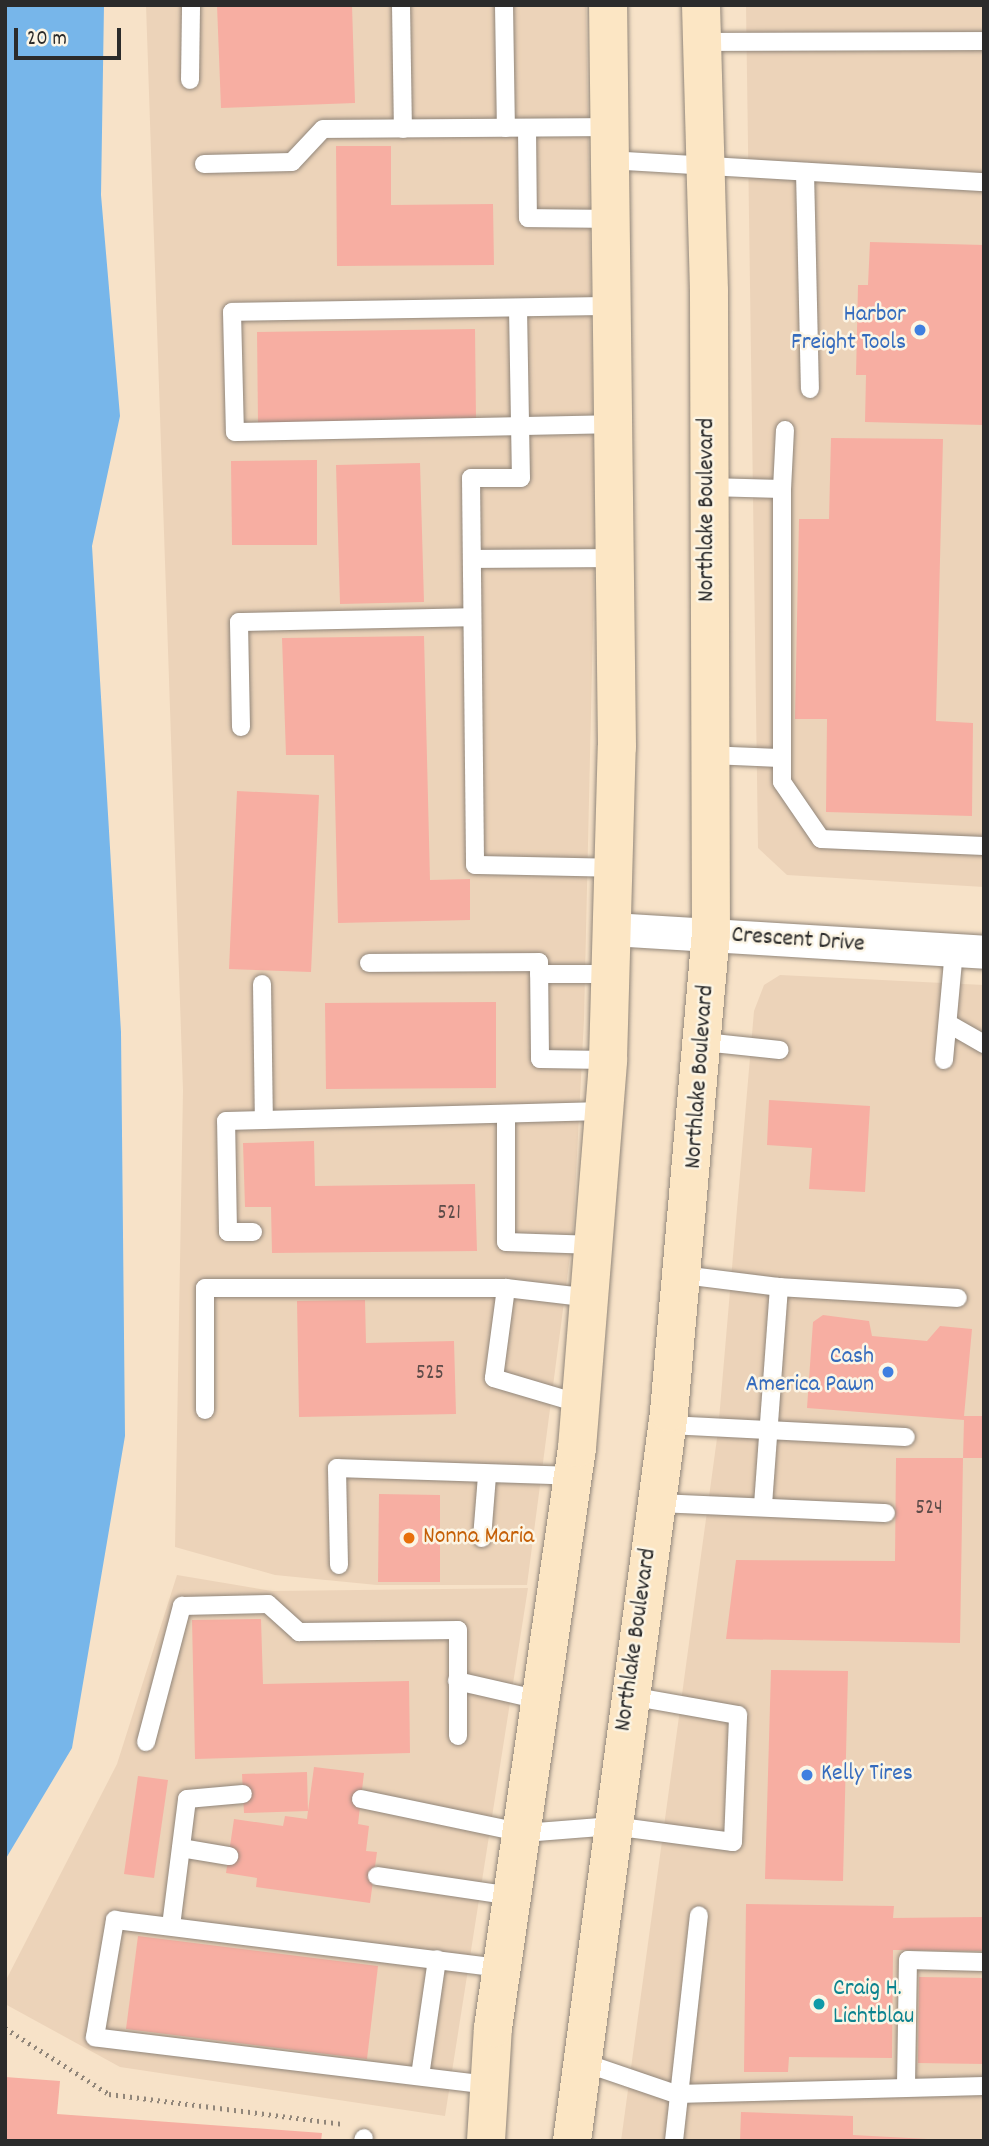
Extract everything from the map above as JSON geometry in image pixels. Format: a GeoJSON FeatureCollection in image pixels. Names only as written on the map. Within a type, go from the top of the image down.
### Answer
{"type":"FeatureCollection","features":[{"type":"Feature","properties":{"kind":"main road"},"geometry":{"type":"LineString","coordinates":[[486,2141],[489,2084],[502,1968],[544,1701],[573,1476],[596,1245],[608,1060],[614,868],[608,5]]}},
{"type":"Feature","properties":{"kind":"main road","name":"Northlake Boulevard"},"geometry":{"type":"LineString","coordinates":[[572,2141],[629,1696],[668,1425],[684,1275],[712,936],[705,166],[701,24]]}},
{"type":"Feature","properties":{"kind":"street","name":"Crescent Drive"},"geometry":{"type":"LineString","coordinates":[[612,929],[969,951]]}},
{"type":"Feature","properties":{"kind":"lane"},"geometry":{"type":"LineString","coordinates":[[190,80],[191,5]]}},
{"type":"Feature","properties":{"kind":"lane"},"geometry":{"type":"LineString","coordinates":[[401,5],[403,129]]}},
{"type":"Feature","properties":{"kind":"lane"},"geometry":{"type":"LineString","coordinates":[[504,5],[506,128]]}},
{"type":"Feature","properties":{"kind":"lane"},"geometry":{"type":"LineString","coordinates":[[701,24],[984,41]]}},
{"type":"Feature","properties":{"kind":"lane"},"geometry":{"type":"LineString","coordinates":[[204,164],[292,162],[323,129],[527,128],[705,166],[984,182]]}},
{"type":"Feature","properties":{"kind":"lane"},"geometry":{"type":"LineString","coordinates":[[527,128],[528,218],[610,219]]}},
{"type":"Feature","properties":{"kind":"lane"},"geometry":{"type":"LineString","coordinates":[[805,172],[810,389]]}},
{"type":"Feature","properties":{"kind":"lane"},"geometry":{"type":"LineString","coordinates":[[610,306],[232,312],[235,432],[611,424]]}},
{"type":"Feature","properties":{"kind":"lane"},"geometry":{"type":"LineString","coordinates":[[519,308],[522,478],[471,478],[475,865],[614,868]]}},
{"type":"Feature","properties":{"kind":"lane"},"geometry":{"type":"LineString","coordinates":[[785,430],[782,489],[782,782],[821,839],[984,846]]}},
{"type":"Feature","properties":{"kind":"lane"},"geometry":{"type":"LineString","coordinates":[[708,487],[782,489]]}},
{"type":"Feature","properties":{"kind":"lane"},"geometry":{"type":"LineString","coordinates":[[472,559],[613,558]]}},
{"type":"Feature","properties":{"kind":"lane"},"geometry":{"type":"LineString","coordinates":[[241,727],[239,622],[472,617]]}},
{"type":"Feature","properties":{"kind":"lane"},"geometry":{"type":"LineString","coordinates":[[709,755],[782,758]]}},
{"type":"Feature","properties":{"kind":"lane"},"geometry":{"type":"LineString","coordinates":[[944,1060],[949,1024],[969,951]]}},
{"type":"Feature","properties":{"kind":"lane"},"geometry":{"type":"LineString","coordinates":[[369,963],[539,962],[540,1059],[608,1060]]}},
{"type":"Feature","properties":{"kind":"lane"},"geometry":{"type":"LineString","coordinates":[[539,974],[611,974]]}},
{"type":"Feature","properties":{"kind":"lane"},"geometry":{"type":"LineString","coordinates":[[262,985],[264,1119]]}},
{"type":"Feature","properties":{"kind":"lane"},"geometry":{"type":"LineString","coordinates":[[949,1024],[984,1044]]}},
{"type":"Feature","properties":{"kind":"lane"},"geometry":{"type":"LineString","coordinates":[[704,1042],[780,1050]]}},
{"type":"Feature","properties":{"kind":"lane"},"geometry":{"type":"LineString","coordinates":[[253,1232],[228,1232],[226,1121],[604,1111]]}},
{"type":"Feature","properties":{"kind":"lane"},"geometry":{"type":"LineString","coordinates":[[506,1114],[506,1242],[596,1245]]}},
{"type":"Feature","properties":{"kind":"lane"},"geometry":{"type":"LineString","coordinates":[[684,1275],[779,1287],[958,1298]]}},
{"type":"Feature","properties":{"kind":"lane"},"geometry":{"type":"LineString","coordinates":[[763,1506],[779,1287]]}},
{"type":"Feature","properties":{"kind":"lane"},"geometry":{"type":"LineString","coordinates":[[205,1410],[205,1288],[506,1288],[591,1298]]}},
{"type":"Feature","properties":{"kind":"lane"},"geometry":{"type":"LineString","coordinates":[[506,1288],[494,1378],[581,1404]]}},
{"type":"Feature","properties":{"kind":"lane"},"geometry":{"type":"LineString","coordinates":[[668,1425],[906,1437]]}},
{"type":"Feature","properties":{"kind":"lane"},"geometry":{"type":"LineString","coordinates":[[339,1565],[337,1468],[486,1476],[573,1476]]}},
{"type":"Feature","properties":{"kind":"lane"},"geometry":{"type":"LineString","coordinates":[[482,1538],[486,1476]]}},
{"type":"Feature","properties":{"kind":"lane"},"geometry":{"type":"LineString","coordinates":[[656,1503],[886,1513]]}},
{"type":"Feature","properties":{"kind":"lane"},"geometry":{"type":"LineString","coordinates":[[146,1742],[182,1606],[268,1604],[299,1632],[458,1630],[458,1737]]}},
{"type":"Feature","properties":{"kind":"lane"},"geometry":{"type":"LineString","coordinates":[[457,1681],[544,1701]]}},
{"type":"Feature","properties":{"kind":"lane"},"geometry":{"type":"LineString","coordinates":[[361,1799],[524,1833],[613,1826],[733,1842],[738,1715],[629,1696]]}},
{"type":"Feature","properties":{"kind":"lane"},"geometry":{"type":"LineString","coordinates":[[171,1926],[187,1799],[243,1794]]}},
{"type":"Feature","properties":{"kind":"lane"},"geometry":{"type":"LineString","coordinates":[[181,1848],[229,1856]]}},
{"type":"Feature","properties":{"kind":"lane"},"geometry":{"type":"LineString","coordinates":[[377,1876],[513,1896]]}},
{"type":"Feature","properties":{"kind":"lane"},"geometry":{"type":"LineString","coordinates":[[674,2141],[676,2094],[699,1915]]}},
{"type":"Feature","properties":{"kind":"lane"},"geometry":{"type":"LineString","coordinates":[[489,2084],[95,2037],[115,1920],[502,1968]]}},
{"type":"Feature","properties":{"kind":"lane"},"geometry":{"type":"LineString","coordinates":[[420,2076],[437,1959]]}},
{"type":"Feature","properties":{"kind":"lane"},"geometry":{"type":"LineString","coordinates":[[906,2085],[908,1960],[984,1962]]}},
{"type":"Feature","properties":{"kind":"lane"},"geometry":{"type":"LineString","coordinates":[[582,2062],[676,2094],[906,2085],[984,2086]]}},
{"type":"Feature","properties":{"kind":"path"},"geometry":{"type":"LineString","coordinates":[[5,2028],[109,2094],[342,2123],[341,2132]]}},
{"type":"Feature","properties":{"kind":"shaded area"},"geometry":{"type":"Polygon","coordinates":[[[146,5],[586,5],[595,537],[584,1019],[573,1233],[527,1585],[377,1585],[275,1575],[175,1547],[183,1090],[146,5]]]}},
{"type":"Feature","properties":{"kind":"shaded area"},"geometry":{"type":"Polygon","coordinates":[[[746,5],[984,5],[984,887],[787,875],[758,848],[746,5]]]}},
{"type":"Feature","properties":{"kind":"shaded area"},"geometry":{"type":"Polygon","coordinates":[[[780,975],[984,985],[984,2141],[621,2141],[718,1431],[754,1011],[764,985],[780,975]]]}},
{"type":"Feature","properties":{"kind":"shaded area"},"geometry":{"type":"Polygon","coordinates":[[[177,1575],[272,1591],[528,1588],[445,2116],[120,2067],[5,2004],[5,1982],[117,1764],[177,1575]]]}},
{"type":"Feature","properties":{"kind":"water"},"geometry":{"type":"Polygon","coordinates":[[[5,5],[104,5],[101,195],[120,416],[92,546],[121,1032],[125,1436],[72,1748],[5,1860],[5,5]]]}},
{"type":"Feature","properties":{"kind":"building"},"geometry":{"type":"Polygon","coordinates":[[[217,5],[352,5],[355,103],[221,108],[217,5]]]}},
{"type":"Feature","properties":{"kind":"building"},"geometry":{"type":"Polygon","coordinates":[[[336,146],[391,146],[391,205],[493,204],[494,265],[337,266],[336,146]]]}},
{"type":"Feature","properties":{"kind":"building","name":"Harbor Freight Tools"},"geometry":{"type":"Polygon","coordinates":[[[870,242],[984,245],[984,425],[865,422],[866,375],[856,375],[858,285],[868,285],[870,242]]]}},
{"type":"Feature","properties":{"kind":"building"},"geometry":{"type":"Polygon","coordinates":[[[475,329],[476,420],[258,423],[257,332],[475,329]]]}},
{"type":"Feature","properties":{"kind":"building"},"geometry":{"type":"Polygon","coordinates":[[[831,438],[943,439],[936,721],[973,723],[972,816],[826,812],[827,719],[795,719],[799,519],[829,519],[831,438]]]}},
{"type":"Feature","properties":{"kind":"building"},"geometry":{"type":"Polygon","coordinates":[[[317,460],[317,545],[232,545],[231,461],[317,460]]]}},
{"type":"Feature","properties":{"kind":"building"},"geometry":{"type":"Polygon","coordinates":[[[420,463],[424,602],[340,604],[336,465],[420,463]]]}},
{"type":"Feature","properties":{"kind":"building"},"geometry":{"type":"Polygon","coordinates":[[[424,636],[430,880],[470,879],[470,920],[338,923],[334,755],[286,755],[282,638],[424,636]]]}},
{"type":"Feature","properties":{"kind":"building"},"geometry":{"type":"Polygon","coordinates":[[[237,791],[319,795],[311,972],[229,969],[237,791]]]}},
{"type":"Feature","properties":{"kind":"building"},"geometry":{"type":"Polygon","coordinates":[[[496,1002],[496,1088],[326,1089],[325,1003],[496,1002]]]}},
{"type":"Feature","properties":{"kind":"building"},"geometry":{"type":"Polygon","coordinates":[[[769,1100],[870,1106],[865,1192],[809,1189],[812,1148],[767,1145],[769,1100]]]}},
{"type":"Feature","properties":{"kind":"building"},"geometry":{"type":"Polygon","coordinates":[[[314,1141],[315,1186],[475,1184],[477,1251],[272,1253],[271,1207],[245,1207],[243,1143],[314,1141]]]}},
{"type":"Feature","properties":{"kind":"building"},"geometry":{"type":"Polygon","coordinates":[[[365,1300],[366,1343],[454,1341],[456,1414],[299,1417],[297,1301],[365,1300]]]}},
{"type":"Feature","properties":{"kind":"building","name":"Cash America Pawn"},"geometry":{"type":"Polygon","coordinates":[[[823,1315],[869,1321],[872,1336],[927,1341],[940,1326],[972,1329],[964,1416],[984,1416],[984,1458],[963,1458],[964,1420],[807,1408],[813,1322],[823,1315]]]}},
{"type":"Feature","properties":{"kind":"building"},"geometry":{"type":"Polygon","coordinates":[[[896,1458],[963,1458],[960,1643],[726,1639],[736,1560],[895,1561],[896,1458]]]}},
{"type":"Feature","properties":{"kind":"building","name":"Nonna Maria"},"geometry":{"type":"Polygon","coordinates":[[[379,1494],[440,1495],[440,1582],[378,1582],[379,1494]]]}},
{"type":"Feature","properties":{"kind":"building"},"geometry":{"type":"Polygon","coordinates":[[[261,1619],[263,1684],[409,1681],[410,1753],[195,1759],[192,1620],[261,1619]]]}},
{"type":"Feature","properties":{"kind":"building","name":"Kelly Tires"},"geometry":{"type":"Polygon","coordinates":[[[771,1670],[848,1671],[843,1881],[765,1879],[771,1670]]]}},
{"type":"Feature","properties":{"kind":"building"},"geometry":{"type":"Polygon","coordinates":[[[314,1767],[364,1773],[358,1824],[369,1826],[366,1851],[377,1852],[370,1903],[256,1887],[257,1878],[226,1873],[234,1819],[283,1826],[285,1816],[307,1819],[314,1767]]]}},
{"type":"Feature","properties":{"kind":"building"},"geometry":{"type":"Polygon","coordinates":[[[307,1772],[308,1811],[244,1813],[242,1774],[307,1772]]]}},
{"type":"Feature","properties":{"kind":"building"},"geometry":{"type":"Polygon","coordinates":[[[138,1776],[168,1780],[154,1878],[124,1874],[138,1776]]]}},
{"type":"Feature","properties":{"kind":"building","name":"Craig H. Lichtblau"},"geometry":{"type":"Polygon","coordinates":[[[746,1904],[894,1906],[893,1918],[984,1917],[984,1951],[893,1950],[892,2058],[789,2057],[788,2072],[744,2072],[746,1904]]]}},
{"type":"Feature","properties":{"kind":"building"},"geometry":{"type":"Polygon","coordinates":[[[138,1936],[378,1966],[367,2059],[126,2029],[138,1936]]]}},
{"type":"Feature","properties":{"kind":"building"},"geometry":{"type":"Polygon","coordinates":[[[919,1977],[984,1978],[984,2064],[918,2063],[919,1977]]]}},
{"type":"Feature","properties":{"kind":"building"},"geometry":{"type":"Polygon","coordinates":[[[5,2077],[60,2081],[57,2114],[322,2133],[321,2141],[5,2141],[5,2077]]]}},
{"type":"Feature","properties":{"kind":"building"},"geometry":{"type":"Polygon","coordinates":[[[741,2112],[853,2116],[853,2135],[965,2141],[740,2141],[741,2112]]]}},
{"type":"Feature","properties":{"kind":"place","name":"Harbor Freight Tools"},"geometry":{"type":"Point","coordinates":[920,330]}},
{"type":"Feature","properties":{"kind":"place","name":"Cash America Pawn"},"geometry":{"type":"Point","coordinates":[888,1372]}},
{"type":"Feature","properties":{"kind":"place","name":"Nonna Maria"},"geometry":{"type":"Point","coordinates":[409,1538]}},
{"type":"Feature","properties":{"kind":"place","name":"Kelly Tires"},"geometry":{"type":"Point","coordinates":[807,1775]}},
{"type":"Feature","properties":{"kind":"place","name":"Craig H. Lichtblau"},"geometry":{"type":"Point","coordinates":[819,2004]}}]}
